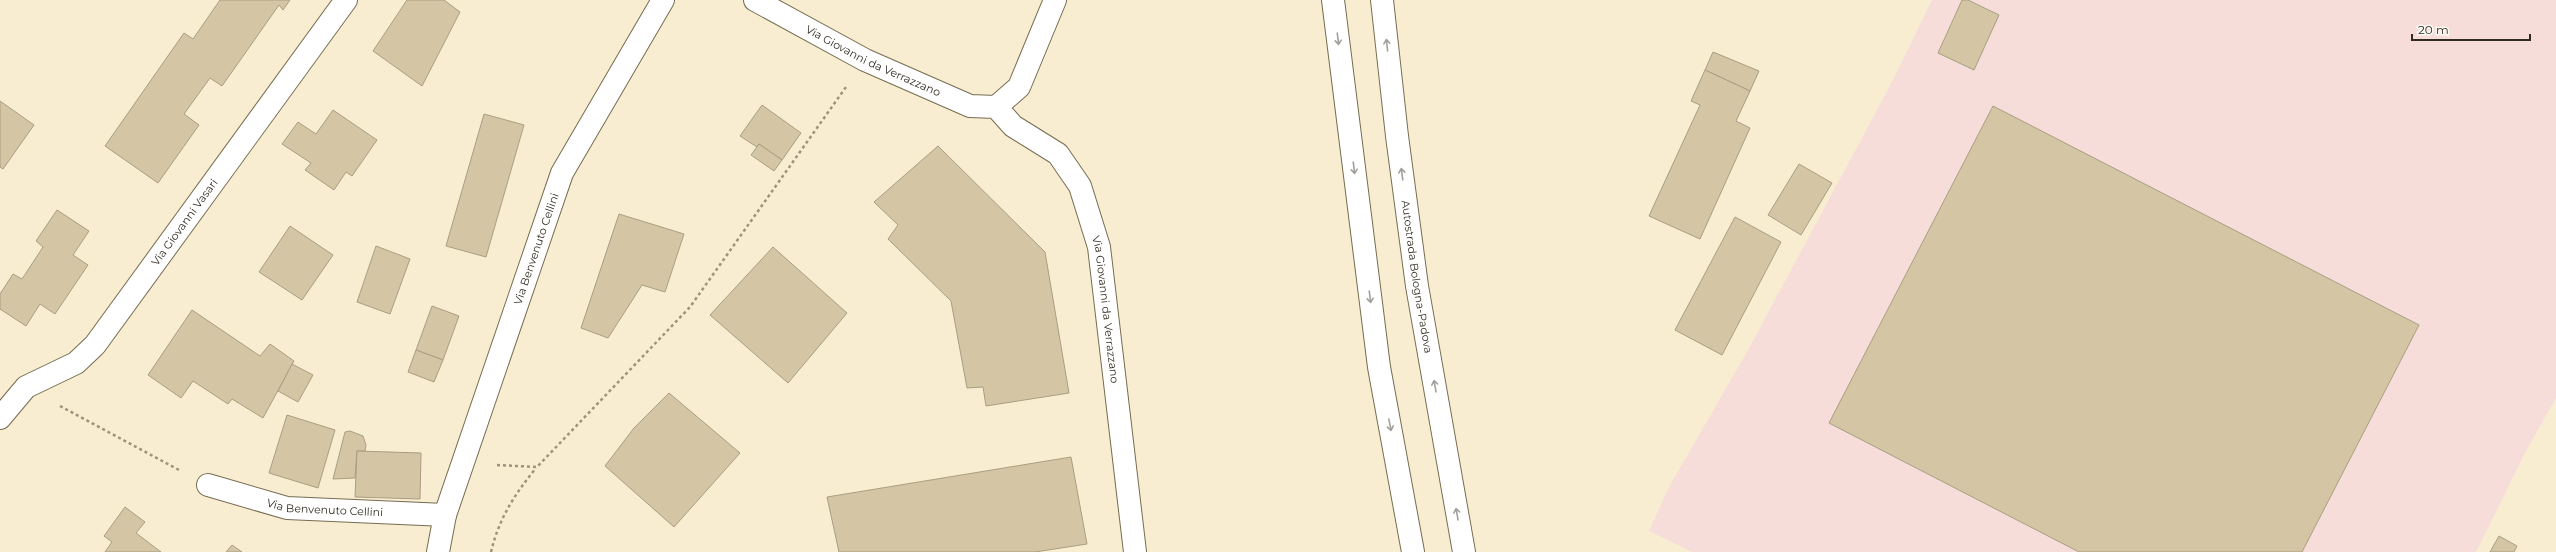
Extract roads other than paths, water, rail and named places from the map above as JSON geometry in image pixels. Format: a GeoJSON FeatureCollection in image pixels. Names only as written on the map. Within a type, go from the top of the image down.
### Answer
{"type":"FeatureCollection","features":[{"type":"Feature","properties":{"kind":"main road","name":"Via Giovanni Vasari"},"geometry":{"type":"LineString","coordinates":[[0,418],[26,387],[38,379],[76,363],[95,345],[346,0]]}},
{"type":"Feature","properties":{"kind":"main road","name":"Via Benvenuto Cellini"},"geometry":{"type":"LineString","coordinates":[[438,552],[445,515],[562,173],[663,0]]}},
{"type":"Feature","properties":{"kind":"main road","name":"Via Giovanni da Verrazzano"},"geometry":{"type":"LineString","coordinates":[[755,0],[865,60],[970,106],[996,107],[1013,126],[1058,154],[1080,186],[1099,247],[1135,552]]}},
{"type":"Feature","properties":{"kind":"main road"},"geometry":{"type":"LineString","coordinates":[[996,107],[1019,87],[1055,0]]}},
{"type":"Feature","properties":{"kind":"main road"},"geometry":{"type":"LineString","coordinates":[[1333,0],[1379,367],[1413,552]]}},
{"type":"Feature","properties":{"kind":"main road","name":"Autostrada Bologna-Padova"},"geometry":{"type":"LineString","coordinates":[[1382,0],[1397,136],[1417,286],[1464,552]]}},
{"type":"Feature","properties":{"kind":"main road","name":"Via Benvenuto Cellini"},"geometry":{"type":"LineString","coordinates":[[208,485],[287,508],[445,515]]}}]}
